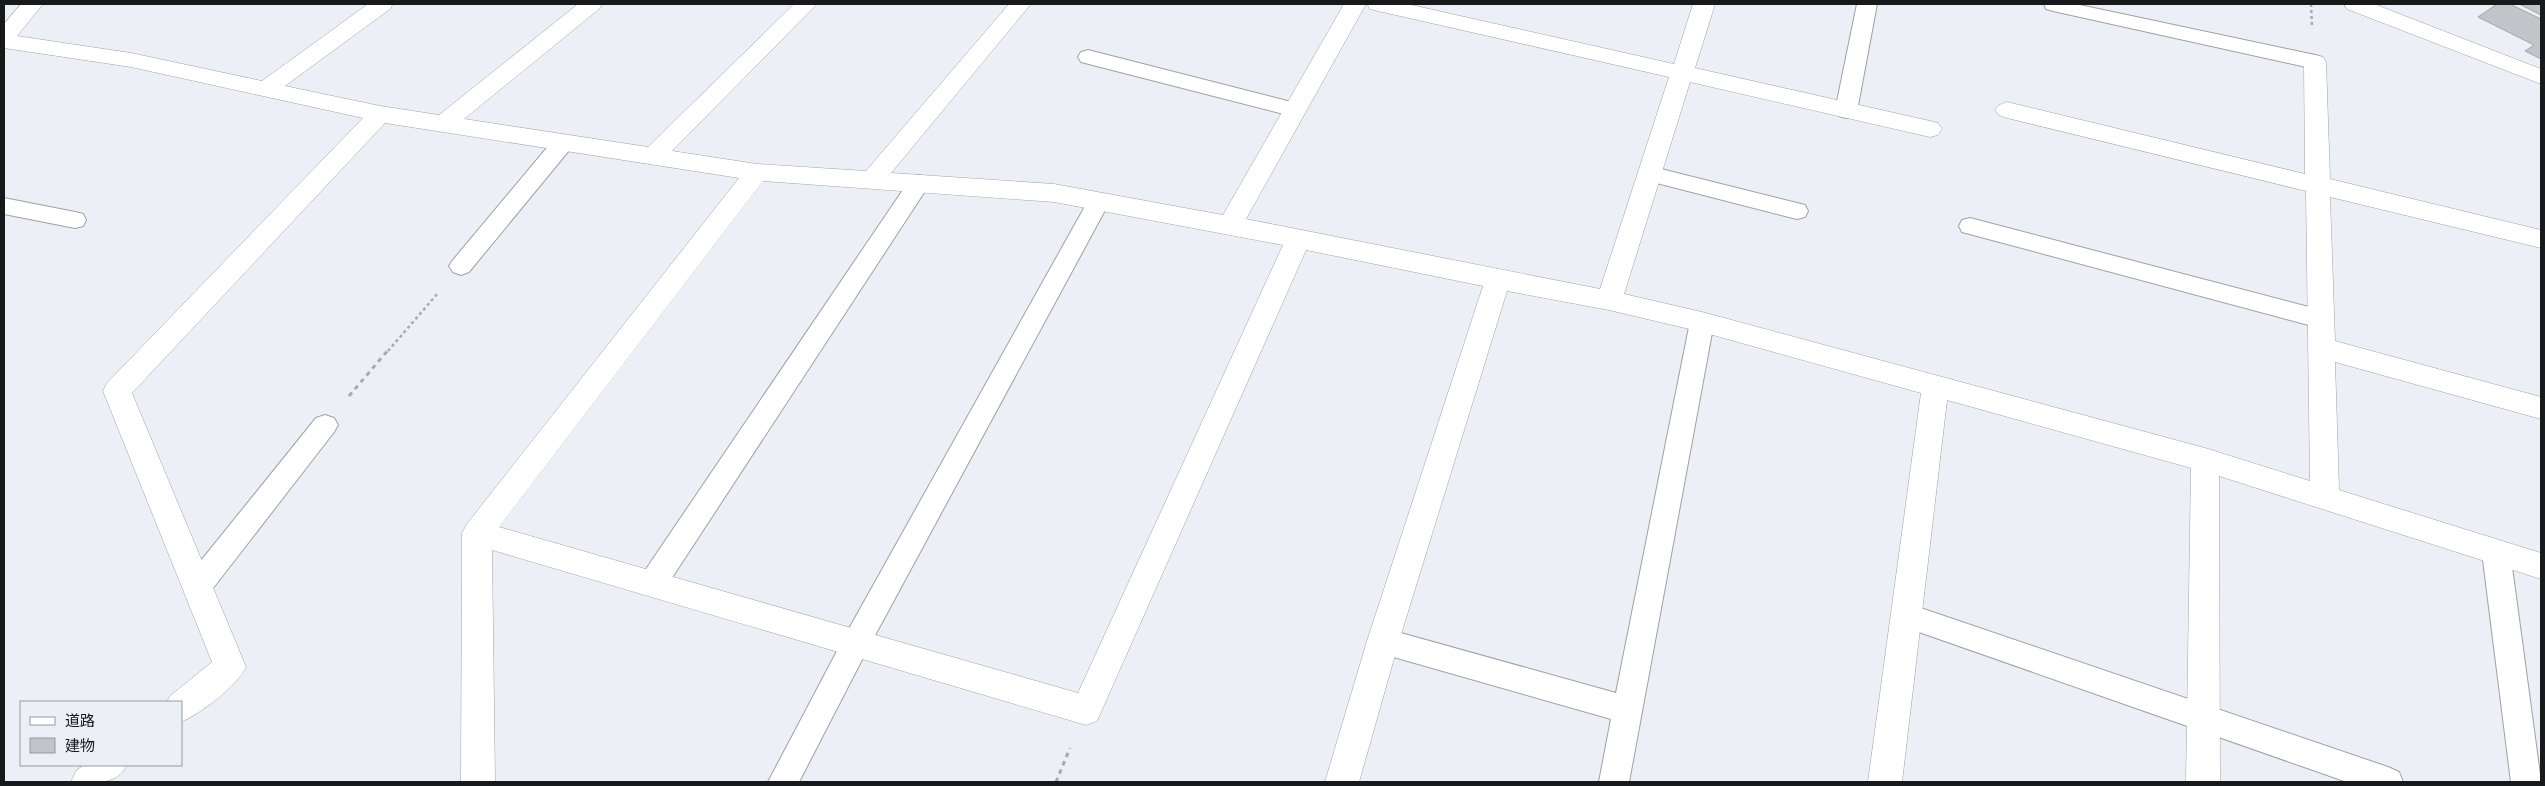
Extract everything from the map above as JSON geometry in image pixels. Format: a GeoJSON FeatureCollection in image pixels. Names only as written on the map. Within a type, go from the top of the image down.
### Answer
{"type":"FeatureCollection","features":[{"type":"Feature","properties":{"kind":"street"},"geometry":{"type":"LineString","coordinates":[[32,4],[4,39],[131,60],[380,114],[757,172],[1054,193],[1230,225],[1498,280],[1609,300],[1702,322],[2205,460],[2325,496],[2541,566]]}},
{"type":"Feature","properties":{"kind":"street"},"geometry":{"type":"LineString","coordinates":[[266,89],[382,4]]}},
{"type":"Feature","properties":{"kind":"street"},"geometry":{"type":"LineString","coordinates":[[444,123],[591,4]]}},
{"type":"Feature","properties":{"kind":"street"},"geometry":{"type":"LineString","coordinates":[[654,155],[806,4]]}},
{"type":"Feature","properties":{"kind":"street"},"geometry":{"type":"LineString","coordinates":[[872,180],[1020,4]]}},
{"type":"Feature","properties":{"kind":"street"},"geometry":{"type":"LineString","coordinates":[[1230,225],[1355,4]]}},
{"type":"Feature","properties":{"kind":"street"},"geometry":{"type":"LineString","coordinates":[[1378,4],[1930,129]]}},
{"type":"Feature","properties":{"kind":"street"},"geometry":{"type":"LineString","coordinates":[[1609,300],[1704,4]]}},
{"type":"Feature","properties":{"kind":"street"},"geometry":{"type":"LineString","coordinates":[[2355,4],[2541,77]]}},
{"type":"Feature","properties":{"kind":"street"},"geometry":{"type":"LineString","coordinates":[[2315,62],[2325,496]]}},
{"type":"Feature","properties":{"kind":"street"},"geometry":{"type":"LineString","coordinates":[[2007,110],[2541,238]]}},
{"type":"Feature","properties":{"kind":"street"},"geometry":{"type":"LineString","coordinates":[[182,706],[230,667],[117,391],[380,114]]}},
{"type":"Feature","properties":{"kind":"street"},"geometry":{"type":"LineString","coordinates":[[478,782],[477,533],[757,172]]}},
{"type":"Feature","properties":{"kind":"street"},"geometry":{"type":"LineString","coordinates":[[477,533],[1086,710],[1298,239]]}},
{"type":"Feature","properties":{"kind":"street"},"geometry":{"type":"LineString","coordinates":[[1342,782],[1383,642],[1498,280]]}},
{"type":"Feature","properties":{"kind":"street"},"geometry":{"type":"LineString","coordinates":[[2321,348],[2541,408]]}},
{"type":"Feature","properties":{"kind":"street"},"geometry":{"type":"LineString","coordinates":[[1885,782],[1935,387]]}},
{"type":"Feature","properties":{"kind":"street"},"geometry":{"type":"LineString","coordinates":[[2202,782],[2205,460]]}},
{"type":"Feature","properties":{"kind":"street"},"geometry":{"type":"LineString","coordinates":[[88,782],[109,766]]}},
{"type":"Feature","properties":{"kind":"lane"},"geometry":{"type":"LineString","coordinates":[[1846,111],[1867,4]]}},
{"type":"Feature","properties":{"kind":"lane"},"geometry":{"type":"LineString","coordinates":[[2053,5],[2315,62]]}},
{"type":"Feature","properties":{"kind":"lane"},"geometry":{"type":"LineString","coordinates":[[1088,57],[1295,110]]}},
{"type":"Feature","properties":{"kind":"lane"},"geometry":{"type":"LineString","coordinates":[[461,266],[563,143]]}},
{"type":"Feature","properties":{"kind":"lane"},"geometry":{"type":"LineString","coordinates":[[1649,174],[1798,211]]}},
{"type":"Feature","properties":{"kind":"lane"},"geometry":{"type":"LineString","coordinates":[[652,584],[919,183]]}},
{"type":"Feature","properties":{"kind":"lane"},"geometry":{"type":"LineString","coordinates":[[783,782],[856,643],[1098,201]]}},
{"type":"Feature","properties":{"kind":"lane"},"geometry":{"type":"LineString","coordinates":[[4,206],[75,220]]}},
{"type":"Feature","properties":{"kind":"lane"},"geometry":{"type":"LineString","coordinates":[[1970,226],[2320,319]]}},
{"type":"Feature","properties":{"kind":"lane"},"geometry":{"type":"LineString","coordinates":[[1614,782],[1702,322]]}},
{"type":"Feature","properties":{"kind":"lane"},"geometry":{"type":"LineString","coordinates":[[197,587],[324,425]]}},
{"type":"Feature","properties":{"kind":"lane"},"geometry":{"type":"LineString","coordinates":[[2496,552],[2526,782]]}},
{"type":"Feature","properties":{"kind":"lane"},"geometry":{"type":"LineString","coordinates":[[1906,615],[2388,782]]}},
{"type":"Feature","properties":{"kind":"lane"},"geometry":{"type":"LineString","coordinates":[[1383,642],[1628,710]]}},
{"type":"Feature","properties":{"kind":"path"},"geometry":{"type":"LineString","coordinates":[[324,425],[461,266]]}},
{"type":"Feature","properties":{"kind":"building"},"geometry":{"type":"Polygon","coordinates":[[[2497,4],[2510,4],[2541,19],[2541,59],[2525,51],[2534,45],[2478,17],[2497,4]]]}},
{"type":"Feature","properties":{"kind":"building"},"geometry":{"type":"Polygon","coordinates":[[[2519,4],[2541,4],[2541,15],[2519,4]]]}}]}
